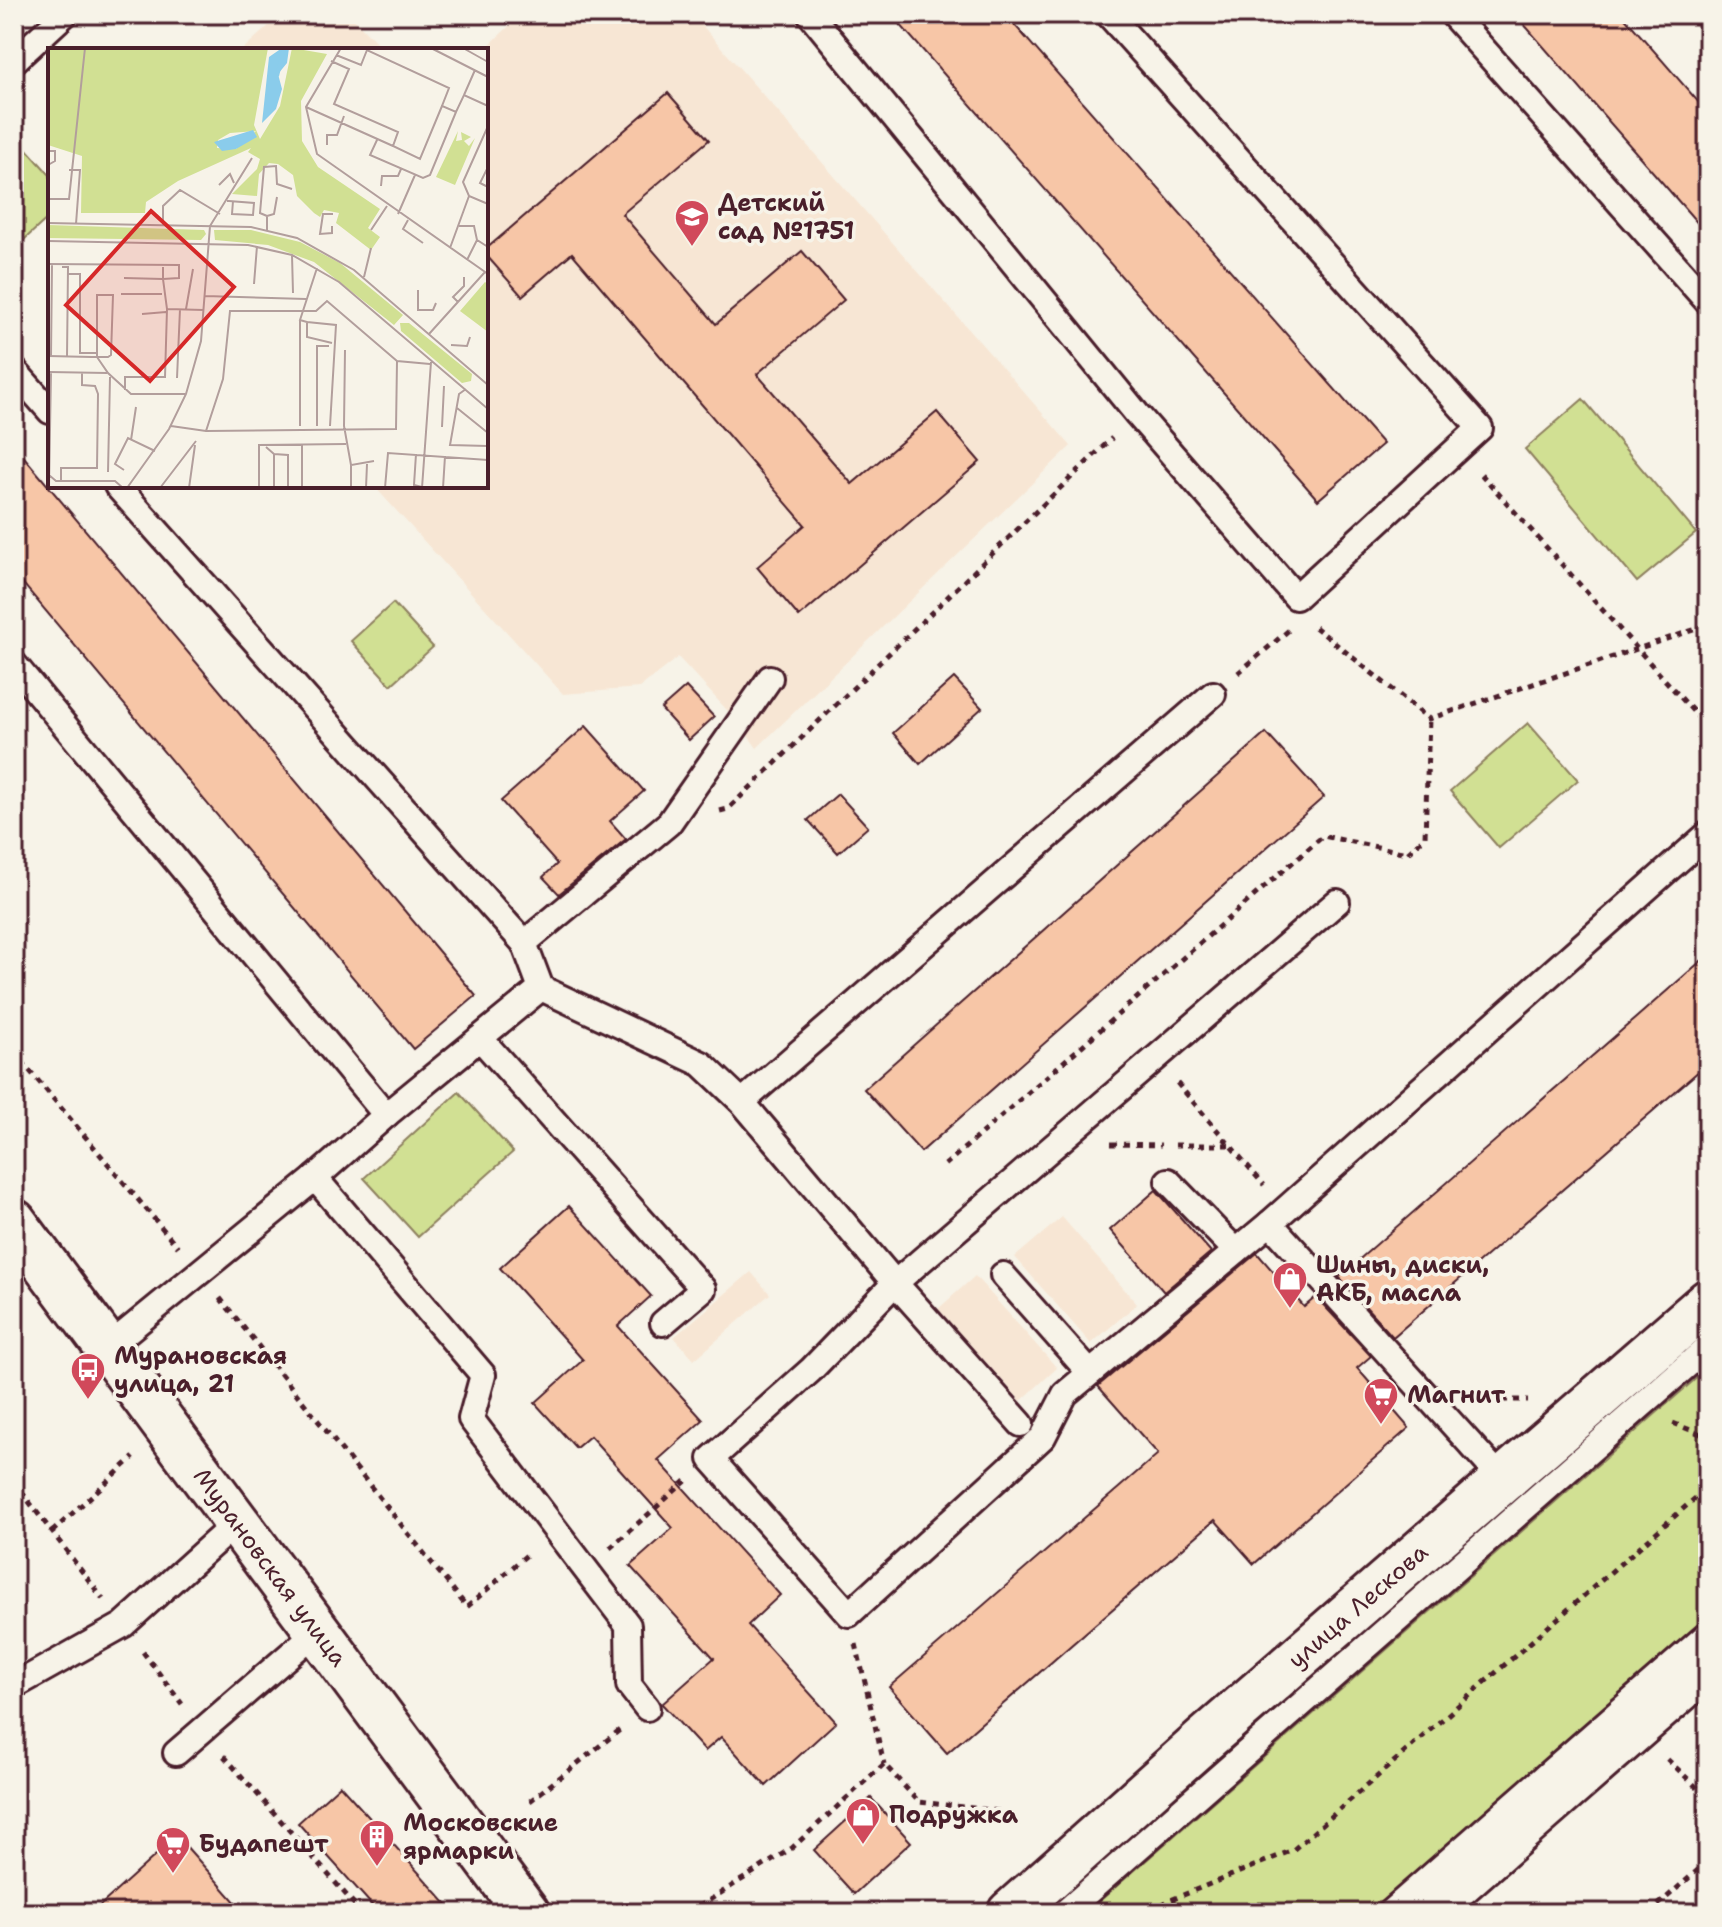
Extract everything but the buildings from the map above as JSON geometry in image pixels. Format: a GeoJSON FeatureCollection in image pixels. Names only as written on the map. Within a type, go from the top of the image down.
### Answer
{"type":"FeatureCollection","features":[{"type":"Feature","properties":{"kind":"main road","name":"Мурановская улица"},"geometry":{"type":"LineString","coordinates":[[14,1222],[527,1913]]}},
{"type":"Feature","properties":{"kind":"main road","name":"улица Лескова"},"geometry":{"type":"LineString","coordinates":[[1010,1913],[1064,1904],[1503,1480],[1708,1302]]}},
{"type":"Feature","properties":{"kind":"main road"},"geometry":{"type":"LineString","coordinates":[[1441,1908],[1635,1728],[1708,1665]]}},
{"type":"Feature","properties":{"kind":"lane"},"geometry":{"type":"LineString","coordinates":[[14,61],[65,14]]}},
{"type":"Feature","properties":{"kind":"lane"},"geometry":{"type":"LineString","coordinates":[[810,14],[1137,414],[1300,607],[1480,428],[1108,14]]}},
{"type":"Feature","properties":{"kind":"lane"},"geometry":{"type":"LineString","coordinates":[[1452,14],[1708,302]]}},
{"type":"Feature","properties":{"kind":"lane"},"geometry":{"type":"LineString","coordinates":[[14,370],[48,409]]}},
{"type":"Feature","properties":{"kind":"lane"},"geometry":{"type":"LineString","coordinates":[[119,488],[524,943],[541,988],[702,1064],[742,1102],[895,1283],[1021,1424]]}},
{"type":"Feature","properties":{"kind":"lane"},"geometry":{"type":"LineString","coordinates":[[14,664],[386,1115]]}},
{"type":"Feature","properties":{"kind":"lane"},"geometry":{"type":"LineString","coordinates":[[524,943],[669,823],[770,678]]}},
{"type":"Feature","properties":{"kind":"lane"},"geometry":{"type":"LineString","coordinates":[[742,1102],[1213,694]]}},
{"type":"Feature","properties":{"kind":"lane"},"geometry":{"type":"LineString","coordinates":[[1337,902],[895,1283],[811,1370],[711,1459],[849,1614],[1043,1437],[1065,1394],[1278,1216],[1708,834]]}},
{"type":"Feature","properties":{"kind":"lane"},"geometry":{"type":"LineString","coordinates":[[107,1348],[541,988]]}},
{"type":"Feature","properties":{"kind":"lane"},"geometry":{"type":"LineString","coordinates":[[480,1038],[703,1289],[663,1323]]}},
{"type":"Feature","properties":{"kind":"lane"},"geometry":{"type":"LineString","coordinates":[[315,1178],[483,1375],[471,1419],[628,1625],[629,1685],[647,1708]]}},
{"type":"Feature","properties":{"kind":"lane"},"geometry":{"type":"LineString","coordinates":[[1168,1181],[1236,1251]]}},
{"type":"Feature","properties":{"kind":"lane"},"geometry":{"type":"LineString","coordinates":[[1278,1216],[1503,1480]]}},
{"type":"Feature","properties":{"kind":"lane"},"geometry":{"type":"LineString","coordinates":[[1003,1275],[1090,1373]]}},
{"type":"Feature","properties":{"kind":"lane","name":"улица Лескова"},"geometry":{"type":"LineString","coordinates":[[1064,1904],[1708,1347]]}},
{"type":"Feature","properties":{"kind":"lane"},"geometry":{"type":"LineString","coordinates":[[14,1686],[123,1625],[236,1523]]}},
{"type":"Feature","properties":{"kind":"lane"},"geometry":{"type":"LineString","coordinates":[[176,1753],[316,1632]]}},
{"type":"Feature","properties":{"kind":"lane"},"geometry":{"type":"LineString","coordinates":[[1389,1913],[1708,1634]]}},
{"type":"Feature","properties":{"kind":"path"},"geometry":{"type":"LineString","coordinates":[[669,823],[728,809],[1137,414]]}},
{"type":"Feature","properties":{"kind":"path"},"geometry":{"type":"LineString","coordinates":[[1459,450],[1708,728]]}},
{"type":"Feature","properties":{"kind":"path"},"geometry":{"type":"LineString","coordinates":[[1213,694],[1300,607],[1429,719]]}},
{"type":"Feature","properties":{"kind":"path"},"geometry":{"type":"LineString","coordinates":[[1429,719],[1708,625]]}},
{"type":"Feature","properties":{"kind":"path"},"geometry":{"type":"LineString","coordinates":[[945,1165],[1323,836],[1407,853],[1425,837],[1429,719]]}},
{"type":"Feature","properties":{"kind":"path"},"geometry":{"type":"LineString","coordinates":[[14,1052],[199,1272],[467,1607],[557,1529]]}},
{"type":"Feature","properties":{"kind":"path"},"geometry":{"type":"LineString","coordinates":[[1156,1059],[1230,1145],[1278,1216]]}},
{"type":"Feature","properties":{"kind":"path"},"geometry":{"type":"LineString","coordinates":[[1058,1144],[1230,1145]]}},
{"type":"Feature","properties":{"kind":"path"},"geometry":{"type":"LineString","coordinates":[[1473,1401],[1542,1400]]}},
{"type":"Feature","properties":{"kind":"path"},"geometry":{"type":"LineString","coordinates":[[52,1532],[165,1429]]}},
{"type":"Feature","properties":{"kind":"path"},"geometry":{"type":"LineString","coordinates":[[587,1568],[711,1459]]}},
{"type":"Feature","properties":{"kind":"path"},"geometry":{"type":"LineString","coordinates":[[1152,1913],[1166,1902],[1293,1850],[1708,1487]]}},
{"type":"Feature","properties":{"kind":"path"},"geometry":{"type":"LineString","coordinates":[[849,1614],[884,1764],[919,1802],[999,1811]]}},
{"type":"Feature","properties":{"kind":"path"},"geometry":{"type":"LineString","coordinates":[[530,1801],[647,1708]]}},
{"type":"Feature","properties":{"kind":"path"},"geometry":{"type":"LineString","coordinates":[[1635,1728],[1708,1798]]}},
{"type":"Feature","properties":{"kind":"path"},"geometry":{"type":"LineString","coordinates":[[202,1731],[362,1913]]}},
{"type":"Feature","properties":{"kind":"path"},"geometry":{"type":"LineString","coordinates":[[689,1913],[792,1848],[884,1764]]}},
{"type":"Feature","properties":{"kind":"path"},"geometry":{"type":"LineString","coordinates":[[1649,1913],[1708,1861]]}},
{"type":"Feature","properties":{"kind":"shaded area"},"geometry":{"type":"Polygon","coordinates":[[[282,14],[349,14],[382,48],[244,48],[282,14]]]}},
{"type":"Feature","properties":{"kind":"shaded area","name":"Детский сад №1751"},"geometry":{"type":"Polygon","coordinates":[[[522,14],[692,14],[1071,446],[757,748],[738,722],[678,657],[639,688],[563,694],[376,488],[488,488],[486,48],[522,14]]]}},
{"type":"Feature","properties":{"kind":"shaded area"},"geometry":{"type":"Polygon","coordinates":[[[1062,1217],[1137,1304],[1091,1344],[1015,1257],[1062,1217]]]}},
{"type":"Feature","properties":{"kind":"shaded area"},"geometry":{"type":"Polygon","coordinates":[[[751,1272],[770,1294],[694,1360],[674,1337],[751,1272]]]}},
{"type":"Feature","properties":{"kind":"shaded area"},"geometry":{"type":"Polygon","coordinates":[[[975,1276],[1057,1368],[1021,1401],[938,1309],[975,1276]]]}},
{"type":"Feature","properties":{"kind":"green space"},"geometry":{"type":"Polygon","coordinates":[[[14,135],[48,173],[48,218],[14,249],[14,135]]]}},
{"type":"Feature","properties":{"kind":"green space"},"geometry":{"type":"Polygon","coordinates":[[[1583,399],[1696,533],[1637,582],[1525,449],[1583,399]]]}},
{"type":"Feature","properties":{"kind":"green space"},"geometry":{"type":"Polygon","coordinates":[[[393,603],[433,647],[391,685],[351,641],[393,603]]]}},
{"type":"Feature","properties":{"kind":"green space"},"geometry":{"type":"Polygon","coordinates":[[[1528,723],[1578,780],[1499,848],[1450,791],[1528,723]]]}},
{"type":"Feature","properties":{"kind":"green space"},"geometry":{"type":"Polygon","coordinates":[[[459,1092],[513,1152],[418,1237],[364,1178],[459,1092]]]}},
{"type":"Feature","properties":{"kind":"green space"},"geometry":{"type":"Polygon","coordinates":[[[1708,1368],[1708,1617],[1371,1913],[1086,1913],[1708,1368]]]}},
{"type":"Feature","properties":{"kind":"place","name":"Детский сад №1751"},"geometry":{"type":"Point","coordinates":[692,248]}},
{"type":"Feature","properties":{"kind":"place","name":"Шины, диски, АКБ, масла"},"geometry":{"type":"Point","coordinates":[1290,1310]}},
{"type":"Feature","properties":{"kind":"place","name":"Мурановская улица, 21"},"geometry":{"type":"Point","coordinates":[88,1401]}},
{"type":"Feature","properties":{"kind":"place","name":"Магнит"},"geometry":{"type":"Point","coordinates":[1381,1426]}},
{"type":"Feature","properties":{"kind":"place","name":"Подружка"},"geometry":{"type":"Point","coordinates":[863,1846]}},
{"type":"Feature","properties":{"kind":"place","name":"Московские ярмарки"},"geometry":{"type":"Point","coordinates":[377,1868]}},
{"type":"Feature","properties":{"kind":"place","name":"Будапешт"},"geometry":{"type":"Point","coordinates":[173,1875]}}]}
